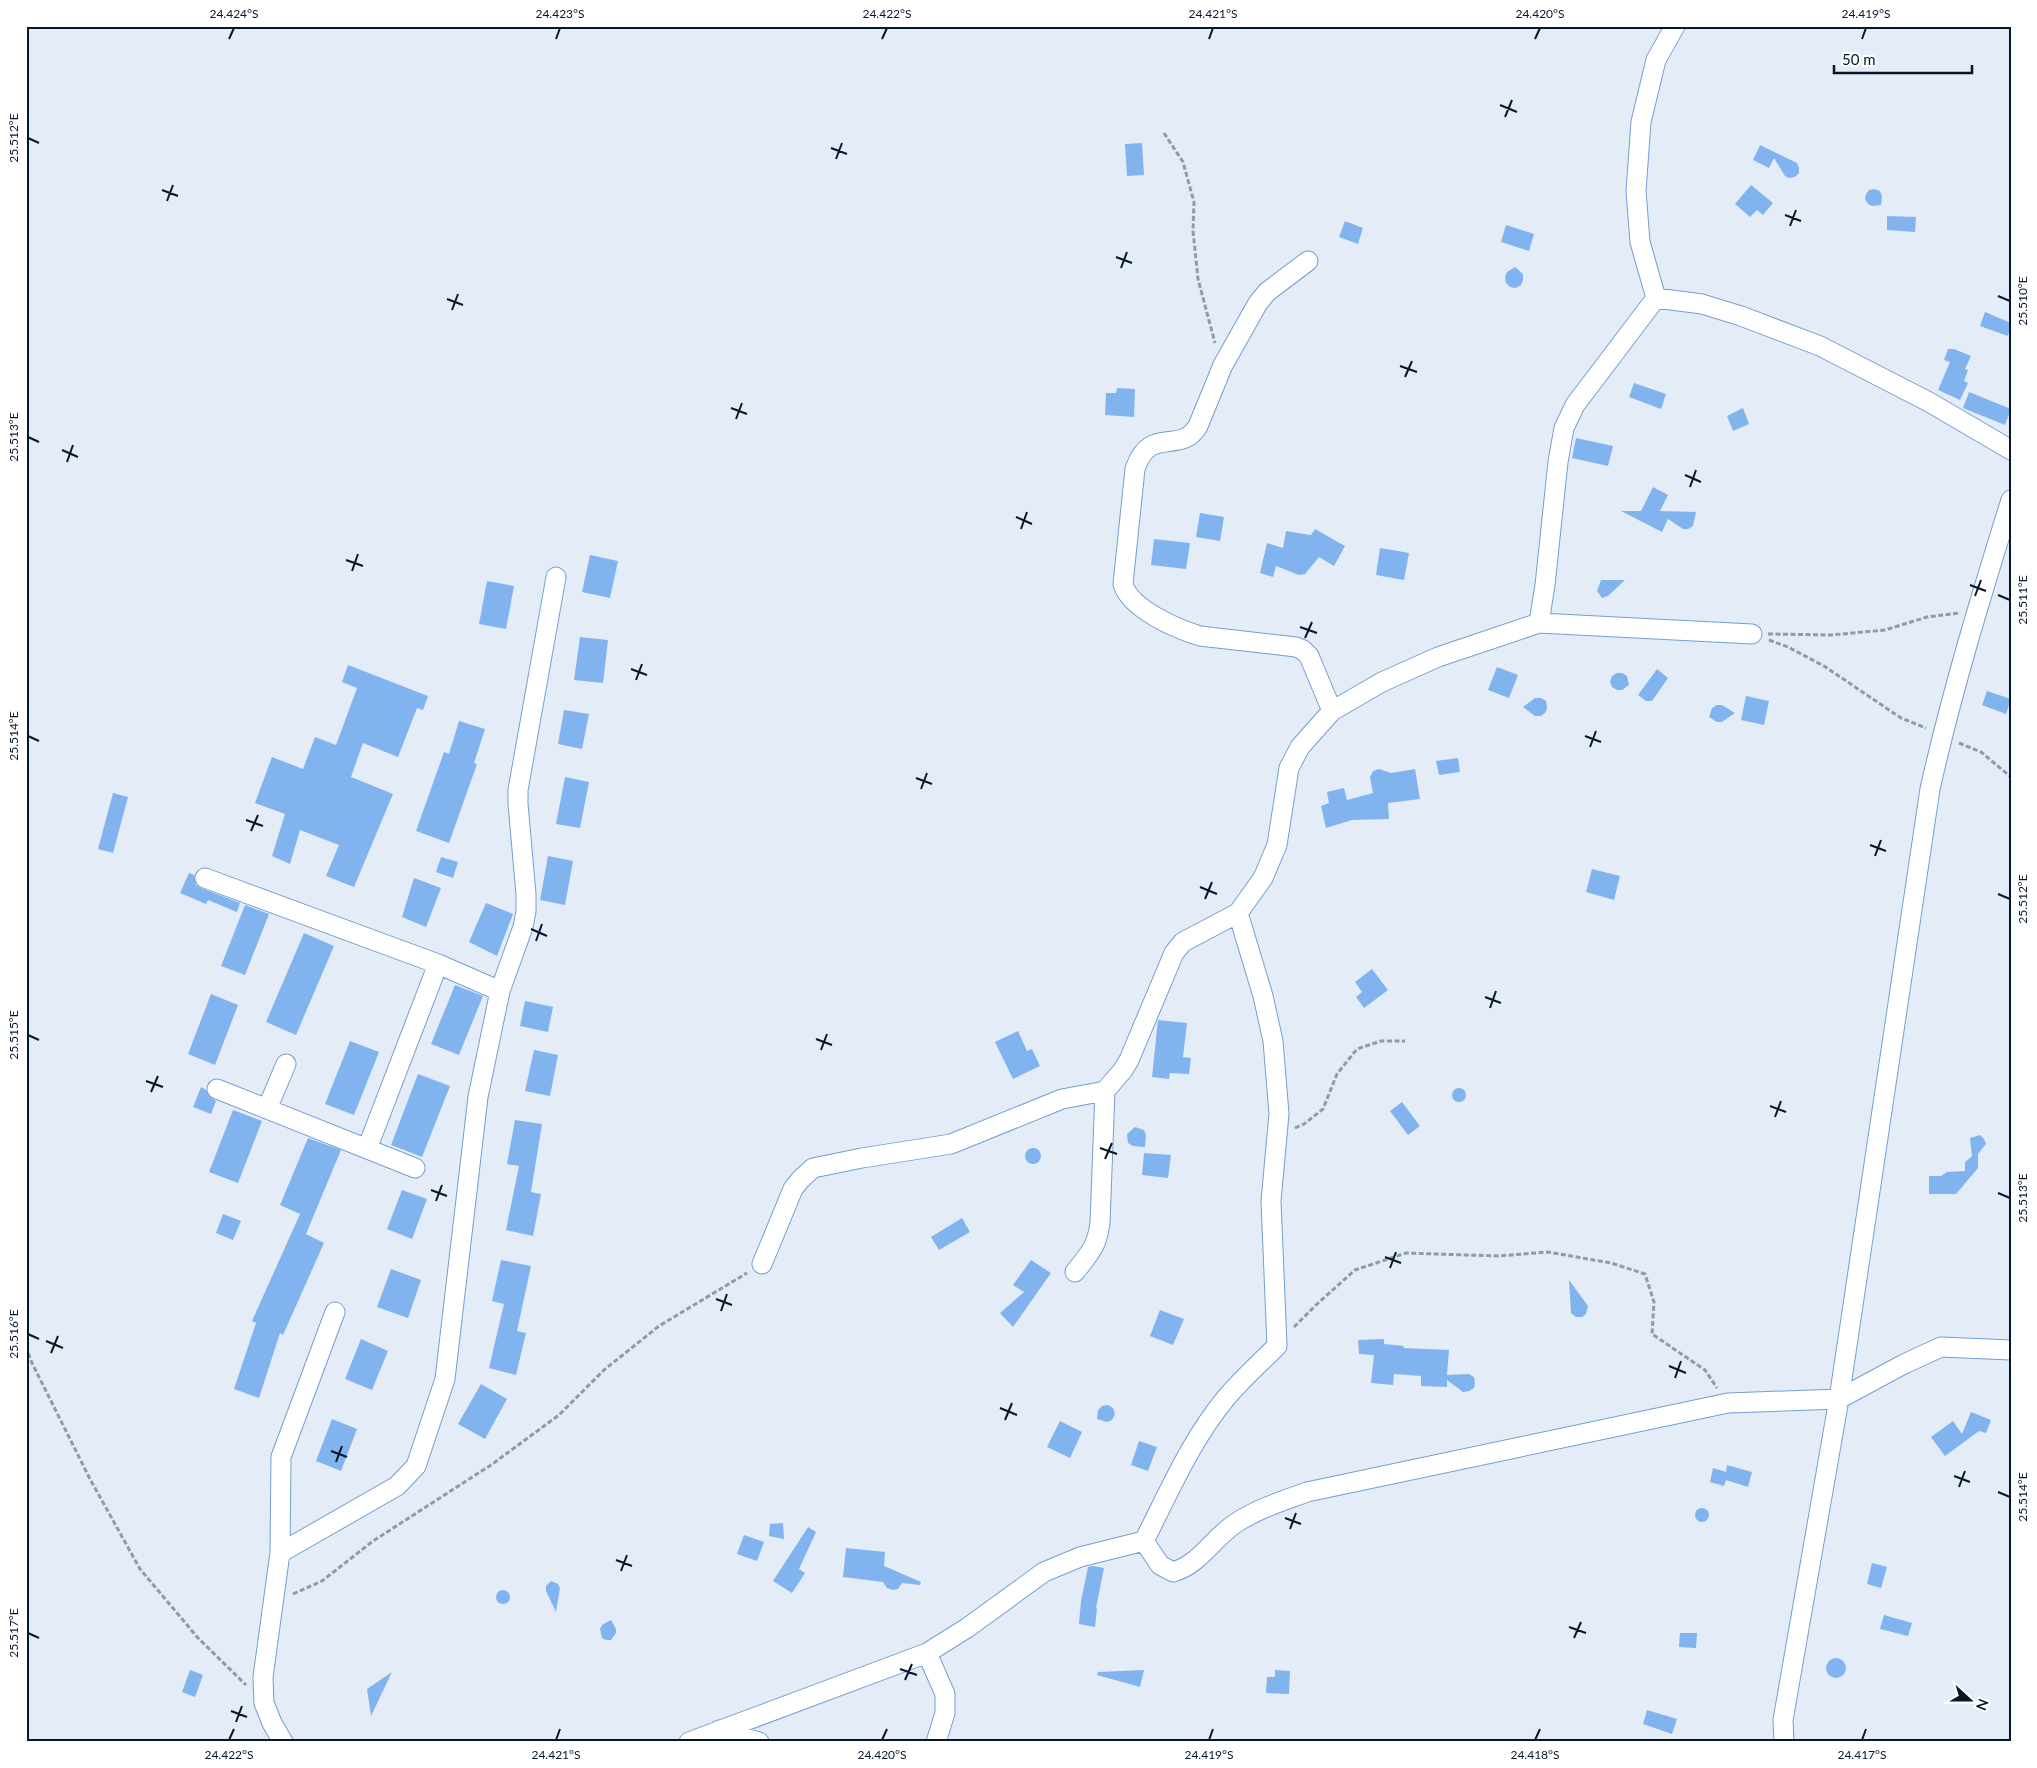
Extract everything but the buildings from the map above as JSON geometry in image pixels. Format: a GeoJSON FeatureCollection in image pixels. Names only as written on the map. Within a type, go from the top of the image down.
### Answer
{"type":"FeatureCollection","features":[{"type":"Feature","properties":{"kind":"street"},"geometry":{"type":"LineString","coordinates":[[1656,298],[1640,242],[1636,190],[1640,122],[1656,60],[1675,26]]}},
{"type":"Feature","properties":{"kind":"street"},"geometry":{"type":"LineString","coordinates":[[1308,261],[1267,292],[1258,303],[1223,364],[1194,434],[1188,438],[1152,444],[1147,447],[1137,462],[1123,584],[1125,593],[1139,608],[1188,632],[1200,636],[1296,647],[1303,650],[1309,656],[1332,711]]}},
{"type":"Feature","properties":{"kind":"street"},"geometry":{"type":"LineString","coordinates":[[1656,298],[1702,304],[1741,316],[1820,346],[1929,402],[2011,450]]}},
{"type":"Feature","properties":{"kind":"street"},"geometry":{"type":"LineString","coordinates":[[1539,624],[1558,462],[1564,428],[1575,405],[1656,298]]}},
{"type":"Feature","properties":{"kind":"street"},"geometry":{"type":"LineString","coordinates":[[1784,1742],[1783,1720],[1839,1398],[1930,789],[1942,735],[1977,610],[2011,500]]}},
{"type":"Feature","properties":{"kind":"street"},"geometry":{"type":"LineString","coordinates":[[280,1552],[397,1486],[416,1466],[445,1379],[478,1097],[500,990],[523,927],[526,912],[518,790],[556,577]]}},
{"type":"Feature","properties":{"kind":"street"},"geometry":{"type":"LineString","coordinates":[[1075,1272],[1094,1248],[1098,1239],[1105,1091],[1129,1060],[1174,953],[1179,946],[1183,942],[1238,913],[1263,878],[1277,845],[1288,768],[1300,747],[1332,711],[1382,682],[1438,657],[1539,624],[1752,634]]}},
{"type":"Feature","properties":{"kind":"street"},"geometry":{"type":"LineString","coordinates":[[205,878],[438,964],[500,990]]}},
{"type":"Feature","properties":{"kind":"street"},"geometry":{"type":"LineString","coordinates":[[689,1742],[927,1653],[967,1628],[1044,1572],[1080,1557],[1144,1541],[1179,1471],[1202,1431],[1226,1398],[1277,1346],[1271,1201],[1280,1114],[1273,1041],[1263,996],[1238,913]]}},
{"type":"Feature","properties":{"kind":"street"},"geometry":{"type":"LineString","coordinates":[[367,1149],[438,964]]}},
{"type":"Feature","properties":{"kind":"street"},"geometry":{"type":"LineString","coordinates":[[267,1109],[286,1064]]}},
{"type":"Feature","properties":{"kind":"street"},"geometry":{"type":"LineString","coordinates":[[217,1090],[415,1168]]}},
{"type":"Feature","properties":{"kind":"street"},"geometry":{"type":"LineString","coordinates":[[762,1264],[794,1189],[800,1180],[813,1168],[950,1144],[1062,1099],[1105,1091]]}},
{"type":"Feature","properties":{"kind":"street"},"geometry":{"type":"LineString","coordinates":[[283,1742],[272,1723],[264,1703],[264,1677],[280,1552],[281,1457],[335,1312]]}},
{"type":"Feature","properties":{"kind":"street"},"geometry":{"type":"LineString","coordinates":[[1144,1541],[1160,1565],[1173,1572],[1184,1569],[1234,1524],[1258,1509],[1308,1492],[1728,1403],[1839,1398],[1941,1347],[2011,1350]]}},
{"type":"Feature","properties":{"kind":"street"},"geometry":{"type":"LineString","coordinates":[[927,1653],[945,1694],[945,1714],[936,1742]]}},
{"type":"Feature","properties":{"kind":"street"},"geometry":{"type":"LineString","coordinates":[[719,1730],[759,1742]]}},
{"type":"Feature","properties":{"kind":"path"},"geometry":{"type":"LineString","coordinates":[[1164,133],[1183,162],[1194,202],[1193,231],[1198,279],[1223,364]]}},
{"type":"Feature","properties":{"kind":"path"},"geometry":{"type":"LineString","coordinates":[[1752,634],[1831,635],[1885,630],[1927,617],[1977,610]]}},
{"type":"Feature","properties":{"kind":"path"},"geometry":{"type":"LineString","coordinates":[[1752,634],[1788,647],[1824,666],[1901,718],[1981,752],[2011,776]]}},
{"type":"Feature","properties":{"kind":"path"},"geometry":{"type":"LineString","coordinates":[[1278,1136],[1304,1124],[1324,1109],[1337,1074],[1357,1049],[1381,1040],[1405,1041]]}},
{"type":"Feature","properties":{"kind":"path"},"geometry":{"type":"LineString","coordinates":[[1277,1346],[1316,1305],[1355,1270],[1406,1252],[1498,1256],[1548,1252],[1611,1263],[1644,1274],[1654,1302],[1652,1334],[1705,1370],[1728,1403]]}},
{"type":"Feature","properties":{"kind":"path"},"geometry":{"type":"LineString","coordinates":[[272,1604],[322,1581],[373,1541],[491,1465],[559,1415],[604,1370],[659,1326],[762,1264]]}},
{"type":"Feature","properties":{"kind":"path"},"geometry":{"type":"LineString","coordinates":[[26,1346],[31,1361],[90,1478],[140,1569],[198,1638],[264,1703]]}}]}
